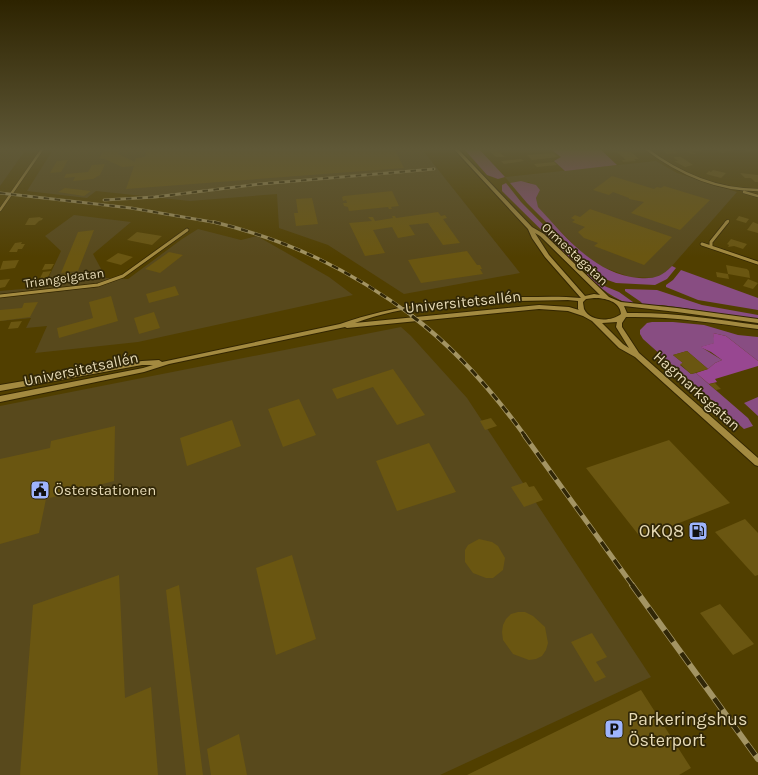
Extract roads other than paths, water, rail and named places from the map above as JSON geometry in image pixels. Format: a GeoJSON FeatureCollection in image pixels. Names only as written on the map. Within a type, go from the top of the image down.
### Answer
{"type":"FeatureCollection","features":[{"type":"Feature","properties":{"kind":"street"},"geometry":{"type":"LineString","coordinates":[[0,210],[18,184]]}},
{"type":"Feature","properties":{"kind":"street","name":"Ormestagatan"},"geometry":{"type":"LineString","coordinates":[[489,184],[530,228],[542,235],[606,297]]}},
{"type":"Feature","properties":{"kind":"street"},"geometry":{"type":"LineString","coordinates":[[721,184],[758,196]]}},
{"type":"Feature","properties":{"kind":"street"},"geometry":{"type":"LineString","coordinates":[[740,190],[758,190]]}},
{"type":"Feature","properties":{"kind":"street"},"geometry":{"type":"LineString","coordinates":[[711,247],[711,242],[728,221]]}},
{"type":"Feature","properties":{"kind":"street","name":"Ormestagatan"},"geometry":{"type":"LineString","coordinates":[[530,228],[535,240],[583,299]]}},
{"type":"Feature","properties":{"kind":"street","name":"Triangelgatan"},"geometry":{"type":"LineString","coordinates":[[0,296],[98,285],[113,281],[123,276],[187,230]]}},
{"type":"Feature","properties":{"kind":"street"},"geometry":{"type":"LineString","coordinates":[[702,244],[758,263]]}},
{"type":"Feature","properties":{"kind":"street","name":"Universitetsallén"},"geometry":{"type":"LineString","coordinates":[[341,326],[359,318],[402,308],[428,305],[509,299],[583,299],[594,296],[606,297]]}},
{"type":"Feature","properties":{"kind":"street"},"geometry":{"type":"LineString","coordinates":[[606,297],[620,304],[758,321]]}},
{"type":"Feature","properties":{"kind":"street"},"geometry":{"type":"LineString","coordinates":[[583,299],[580,306],[587,315]]}},
{"type":"Feature","properties":{"kind":"street"},"geometry":{"type":"LineString","coordinates":[[620,304],[624,309],[623,317]]}},
{"type":"Feature","properties":{"kind":"street","name":"Universitetsallén"},"geometry":{"type":"LineString","coordinates":[[0,399],[144,370],[168,362],[341,326],[539,307],[569,309],[594,319]]}},
{"type":"Feature","properties":{"kind":"street"},"geometry":{"type":"LineString","coordinates":[[594,319],[609,322],[623,317],[642,314],[700,319],[758,327]]}},
{"type":"Feature","properties":{"kind":"street","name":"Hagmarksgatan"},"geometry":{"type":"LineString","coordinates":[[623,317],[619,323],[619,327],[632,345],[637,355]]}},
{"type":"Feature","properties":{"kind":"street","name":"Hagmarksgatan"},"geometry":{"type":"LineString","coordinates":[[594,319],[621,346],[637,355],[758,463]]}},
{"type":"Feature","properties":{"kind":"street","name":"Universitetsallén"},"geometry":{"type":"LineString","coordinates":[[0,388],[142,363],[168,362]]}},
{"type":"Feature","properties":{"kind":"railway"},"geometry":{"type":"LineString","coordinates":[[104,200],[155,197],[259,184]]}},
{"type":"Feature","properties":{"kind":"railway"},"geometry":{"type":"LineString","coordinates":[[0,193],[131,208],[217,223]]}},
{"type":"Feature","properties":{"kind":"railway"},"geometry":{"type":"LineString","coordinates":[[217,223],[269,238],[319,259],[367,285],[414,317]]}},
{"type":"Feature","properties":{"kind":"railway"},"geometry":{"type":"LineString","coordinates":[[412,316],[444,342],[459,357],[487,387],[525,436]]}},
{"type":"Feature","properties":{"kind":"railway"},"geometry":{"type":"LineString","coordinates":[[524,435],[633,586]]}},
{"type":"Feature","properties":{"kind":"railway"},"geometry":{"type":"LineString","coordinates":[[632,585],[758,759]]}},
{"type":"Feature","properties":{"kind":"place","name":"Österstationen"},"geometry":{"type":"Point","coordinates":[40,490]}},
{"type":"Feature","properties":{"kind":"place","name":"OKQ8"},"geometry":{"type":"Point","coordinates":[698,531]}},
{"type":"Feature","properties":{"kind":"place","name":"Parkeringshus Österport"},"geometry":{"type":"Point","coordinates":[614,729]}}]}
